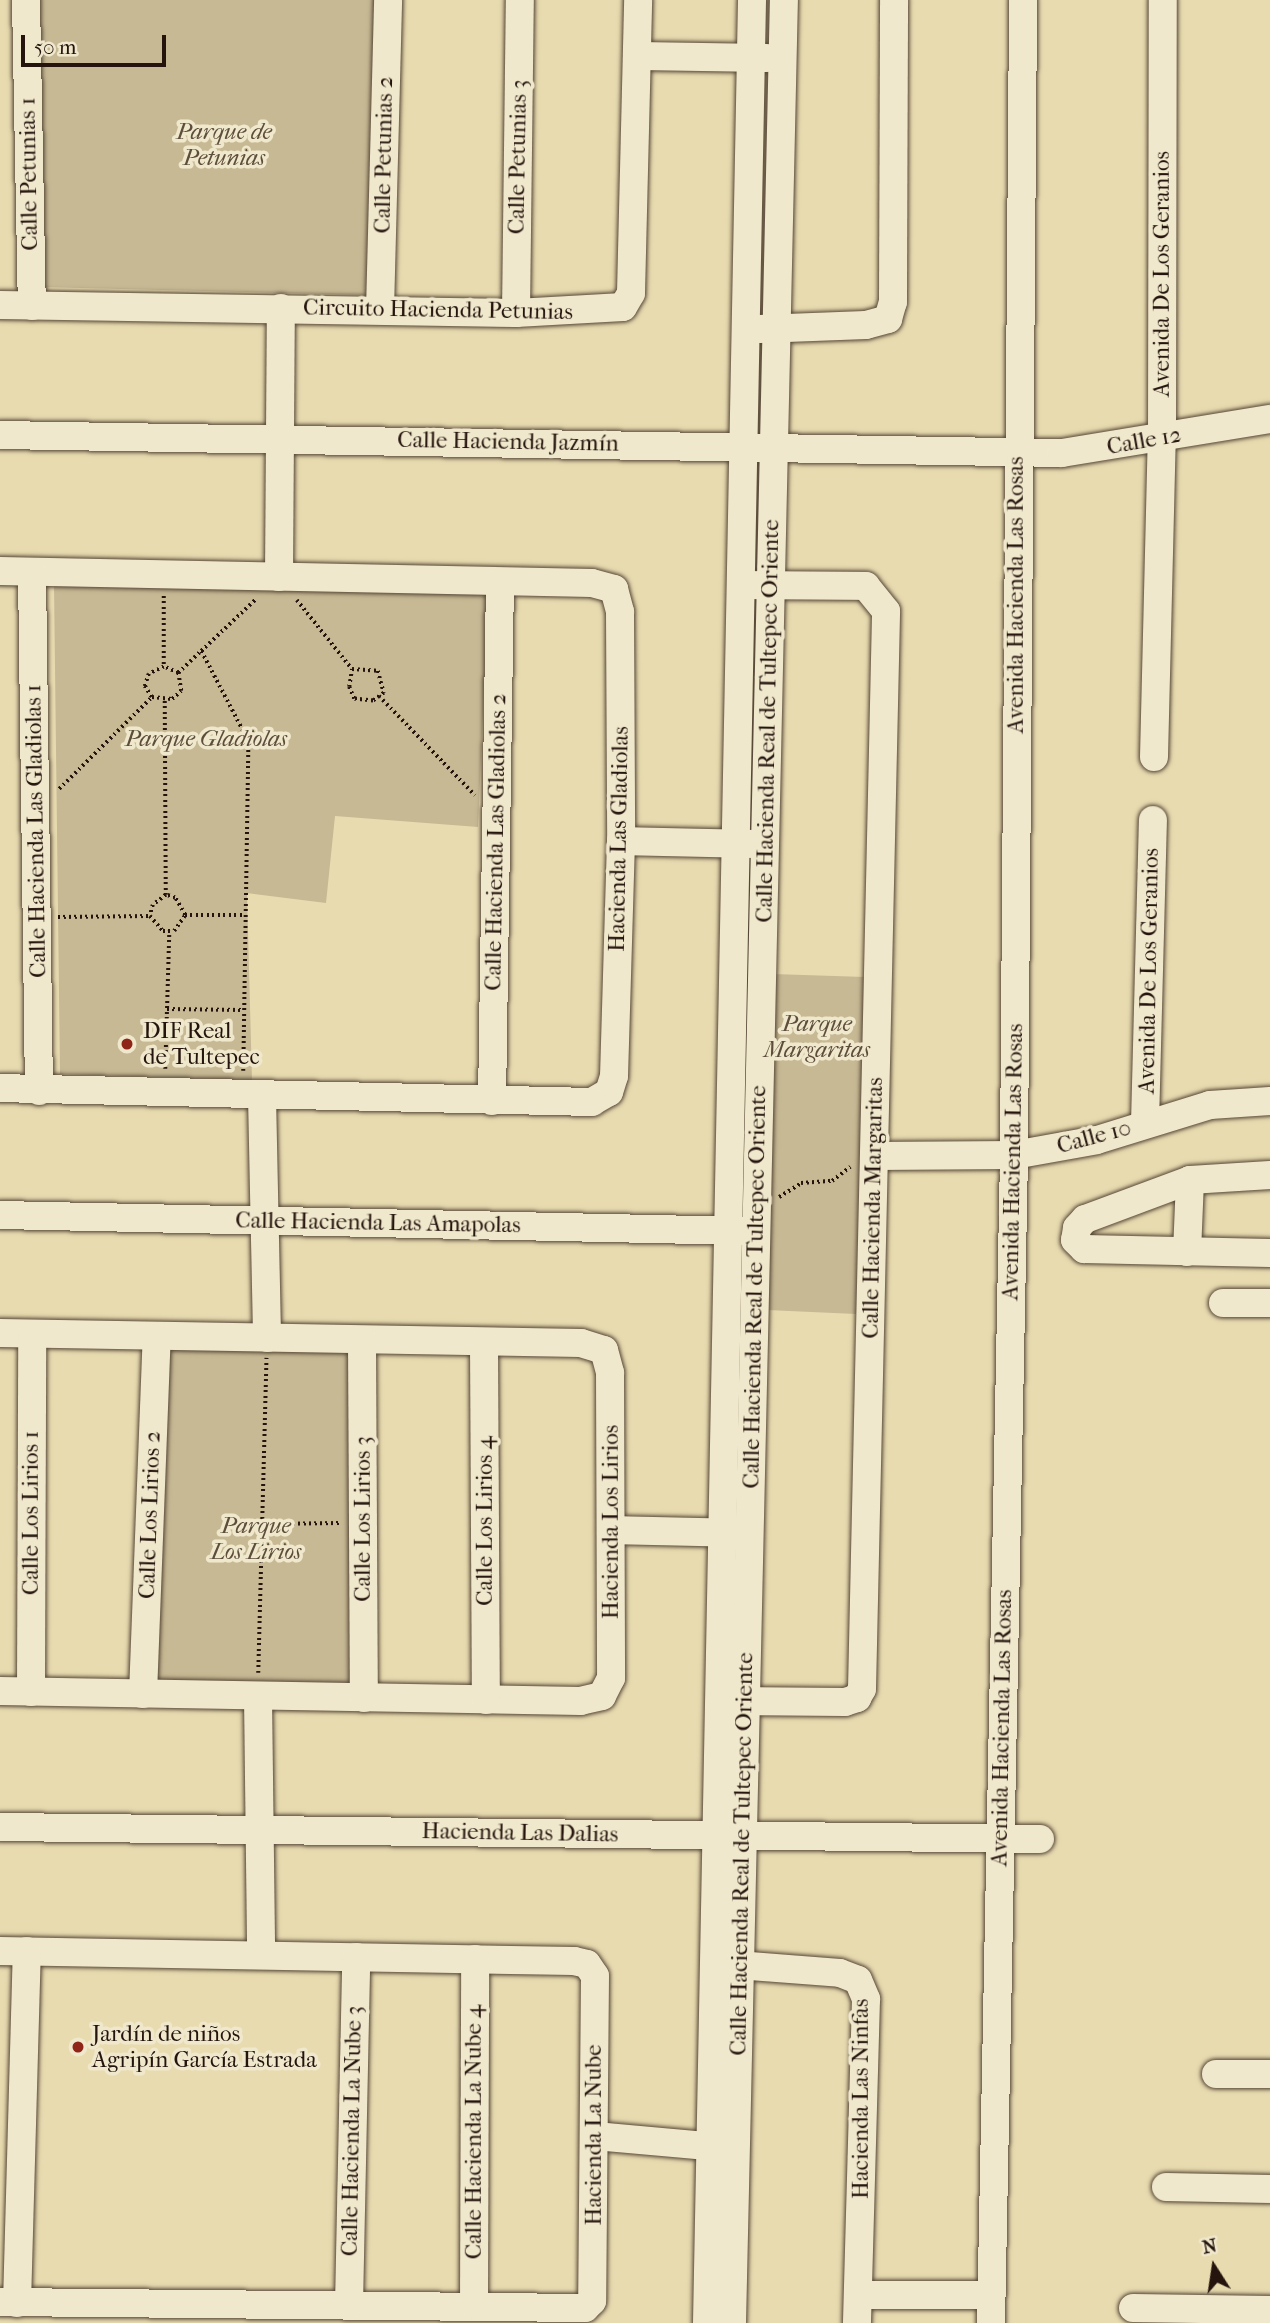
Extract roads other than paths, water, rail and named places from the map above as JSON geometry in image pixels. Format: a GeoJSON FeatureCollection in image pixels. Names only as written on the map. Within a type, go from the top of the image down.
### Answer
{"type":"FeatureCollection","features":[{"type":"Feature","properties":{"kind":"street","name":"Calle Petunias 1"},"geometry":{"type":"LineString","coordinates":[[26,0],[32,306]]}},
{"type":"Feature","properties":{"kind":"street","name":"Calle Petunias 2"},"geometry":{"type":"LineString","coordinates":[[380,310],[388,0]]}},
{"type":"Feature","properties":{"kind":"street","name":"Calle Petunias 3"},"geometry":{"type":"LineString","coordinates":[[516,313],[520,0]]}},
{"type":"Feature","properties":{"kind":"street","name":"Circuito Hacienda Petunias"},"geometry":{"type":"LineString","coordinates":[[0,305],[516,313],[600,311],[623,307],[631,293],[638,0]]}},
{"type":"Feature","properties":{"kind":"street"},"geometry":{"type":"LineString","coordinates":[[732,1701],[722,1533],[751,0]]}},
{"type":"Feature","properties":{"kind":"street","name":"Calle Hacienda Real de Tultepec Oriente"},"geometry":{"type":"LineString","coordinates":[[719,2319],[732,1701],[750,1533],[783,0]]}},
{"type":"Feature","properties":{"kind":"street"},"geometry":{"type":"LineString","coordinates":[[745,329],[866,324],[888,319],[893,302],[894,0]]}},
{"type":"Feature","properties":{"kind":"street","name":"Avenida Hacienda Las Rosas"},"geometry":{"type":"LineString","coordinates":[[990,2323],[1014,1155],[1017,450],[1023,0]]}},
{"type":"Feature","properties":{"kind":"street","name":"Avenida De Los Geranios"},"geometry":{"type":"LineString","coordinates":[[1154,757],[1162,437],[1163,0]]}},
{"type":"Feature","properties":{"kind":"street"},"geometry":{"type":"LineString","coordinates":[[637,56],[783,58]]}},
{"type":"Feature","properties":{"kind":"street"},"geometry":{"type":"LineString","coordinates":[[279,578],[281,308]]}},
{"type":"Feature","properties":{"kind":"street","name":"Calle 12"},"geometry":{"type":"LineString","coordinates":[[1017,450],[1062,453],[1270,419]]}},
{"type":"Feature","properties":{"kind":"street","name":"Calle Hacienda Jazmín"},"geometry":{"type":"LineString","coordinates":[[0,435],[1017,450]]}},
{"type":"Feature","properties":{"kind":"street","name":"Hacienda Las Gladiolas"},"geometry":{"type":"LineString","coordinates":[[0,571],[592,583],[614,589],[620,612],[621,841],[614,1076],[609,1092],[592,1102],[164,1094],[0,1088]]}},
{"type":"Feature","properties":{"kind":"street","name":"Calle Hacienda Las Gladiolas 1"},"geometry":{"type":"LineString","coordinates":[[32,572],[40,1091]]}},
{"type":"Feature","properties":{"kind":"street","name":"Calle Hacienda Las Gladiolas 2"},"geometry":{"type":"LineString","coordinates":[[492,1101],[500,583]]}},
{"type":"Feature","properties":{"kind":"street","name":"Calle Hacienda Margaritas"},"geometry":{"type":"LineString","coordinates":[[732,1701],[845,1702],[862,1689],[886,611],[866,586],[740,584]]}},
{"type":"Feature","properties":{"kind":"street","name":"Avenida De Los Geranios"},"geometry":{"type":"LineString","coordinates":[[1145,1123],[1153,820]]}},
{"type":"Feature","properties":{"kind":"street"},"geometry":{"type":"LineString","coordinates":[[621,841],[765,845]]}},
{"type":"Feature","properties":{"kind":"street"},"geometry":{"type":"LineString","coordinates":[[252,1096],[265,1220],[267,1338]]}},
{"type":"Feature","properties":{"kind":"street","name":"Calle 10"},"geometry":{"type":"LineString","coordinates":[[873,1156],[1014,1155],[1097,1140],[1210,1105],[1270,1101]]}},
{"type":"Feature","properties":{"kind":"street"},"geometry":{"type":"LineString","coordinates":[[1270,1175],[1190,1180],[1085,1219],[1077,1228],[1078,1245],[1084,1250],[1270,1253]]}},
{"type":"Feature","properties":{"kind":"street"},"geometry":{"type":"LineString","coordinates":[[1187,1252],[1190,1180]]}},
{"type":"Feature","properties":{"kind":"street","name":"Calle Hacienda Las Amapolas"},"geometry":{"type":"LineString","coordinates":[[0,1215],[728,1230],[757,1221]]}},
{"type":"Feature","properties":{"kind":"street"},"geometry":{"type":"LineString","coordinates":[[1223,1303],[1270,1303]]}},
{"type":"Feature","properties":{"kind":"street","name":"Hacienda Los Lirios"},"geometry":{"type":"LineString","coordinates":[[0,1333],[581,1343],[604,1350],[610,1373],[611,1530],[611,1678],[602,1696],[581,1701],[0,1690]]}},
{"type":"Feature","properties":{"kind":"street","name":"Calle Los Lirios 1"},"geometry":{"type":"LineString","coordinates":[[31,1692],[32,1334]]}},
{"type":"Feature","properties":{"kind":"street","name":"Calle Los Lirios 2"},"geometry":{"type":"LineString","coordinates":[[143,1694],[157,1336]]}},
{"type":"Feature","properties":{"kind":"street","name":"Calle Los Lirios 3"},"geometry":{"type":"LineString","coordinates":[[362,1340],[363,1698]]}},
{"type":"Feature","properties":{"kind":"street","name":"Calle Los Lirios 4"},"geometry":{"type":"LineString","coordinates":[[484,1342],[486,1700]]}},
{"type":"Feature","properties":{"kind":"street"},"geometry":{"type":"LineString","coordinates":[[611,1530],[750,1533]]}},
{"type":"Feature","properties":{"kind":"street"},"geometry":{"type":"LineString","coordinates":[[257,1696],[261,1955]]}},
{"type":"Feature","properties":{"kind":"street","name":"Hacienda Las Dalias"},"geometry":{"type":"LineString","coordinates":[[0,1827],[1040,1839]]}},
{"type":"Feature","properties":{"kind":"street"},"geometry":{"type":"LineString","coordinates":[[8,2302],[13,1951]]}},
{"type":"Feature","properties":{"kind":"street","name":"Hacienda La Nube"},"geometry":{"type":"LineString","coordinates":[[8,2302],[243,2314],[349,2305],[474,2305],[575,2311],[593,2301],[595,1976],[587,1965],[574,1961],[13,1951]]}},
{"type":"Feature","properties":{"kind":"street","name":"Calle Hacienda La Nube 3"},"geometry":{"type":"LineString","coordinates":[[349,2305],[356,1957]]}},
{"type":"Feature","properties":{"kind":"street","name":"Calle Hacienda La Nube 4"},"geometry":{"type":"LineString","coordinates":[[474,2305],[475,1959]]}},
{"type":"Feature","properties":{"kind":"street","name":"Hacienda Las Ninfas"},"geometry":{"type":"LineString","coordinates":[[727,1964],[840,1973],[858,1980],[866,1999],[857,2323]]}},
{"type":"Feature","properties":{"kind":"street"},"geometry":{"type":"LineString","coordinates":[[1216,2074],[1270,2074]]}},
{"type":"Feature","properties":{"kind":"street"},"geometry":{"type":"LineString","coordinates":[[595,2136],[723,2147]]}},
{"type":"Feature","properties":{"kind":"street"},"geometry":{"type":"LineString","coordinates":[[1166,2187],[1270,2189]]}},
{"type":"Feature","properties":{"kind":"street"},"geometry":{"type":"LineString","coordinates":[[858,2295],[991,2295]]}},
{"type":"Feature","properties":{"kind":"street"},"geometry":{"type":"LineString","coordinates":[[1133,2308],[1270,2310]]}},
{"type":"Feature","properties":{"kind":"place","name":"DIF Real de Tultepec"},"geometry":{"type":"Point","coordinates":[127,1044]}},
{"type":"Feature","properties":{"kind":"place","name":"Jardín de niños Agripín García Estrada"},"geometry":{"type":"Point","coordinates":[78,2047]}},
{"type":"Feature","properties":{"kind":"park label","name":"Parque de Petunias"},"geometry":{"type":"Point","coordinates":[224,145]}},
{"type":"Feature","properties":{"kind":"park label","name":"Parque Gladiolas"},"geometry":{"type":"Point","coordinates":[206,739]}},
{"type":"Feature","properties":{"kind":"park label","name":"Parque Margaritas"},"geometry":{"type":"Point","coordinates":[817,1037]}},
{"type":"Feature","properties":{"kind":"park label","name":"Parque Los Lirios"},"geometry":{"type":"Point","coordinates":[256,1539]}}]}
